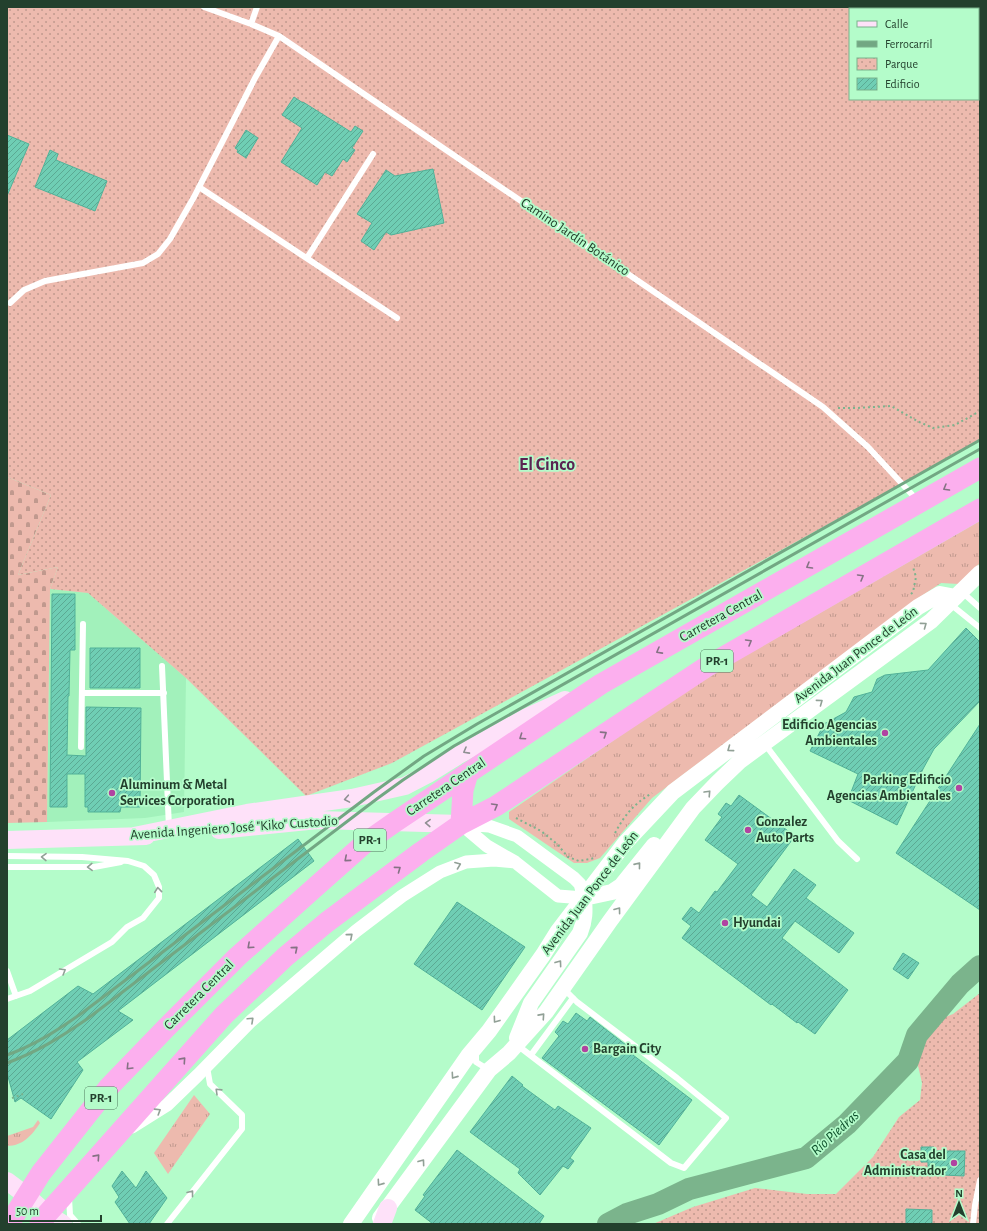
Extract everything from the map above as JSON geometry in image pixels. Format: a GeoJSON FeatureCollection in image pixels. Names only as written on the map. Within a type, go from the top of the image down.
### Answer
{"type":"FeatureCollection","features":[{"type":"Feature","properties":{"kind":"highway","name":"Carretera Central"},"geometry":{"type":"LineString","coordinates":[[9,1224],[41,1173],[109,1087],[237,957],[365,843],[601,684],[980,468]]}},
{"type":"Feature","properties":{"kind":"highway","name":"PR-1"},"geometry":{"type":"LineString","coordinates":[[50,1221],[71,1186],[224,1015],[285,957],[356,900],[461,824],[496,806],[706,667],[980,509]]}},
{"type":"Feature","properties":{"kind":"highway"},"geometry":{"type":"LineString","coordinates":[[461,824],[463,790],[468,773]]}},
{"type":"Feature","properties":{"kind":"main road"},"geometry":{"type":"LineString","coordinates":[[134,836],[247,813],[352,798],[405,786],[525,718],[601,684]]}},
{"type":"Feature","properties":{"kind":"main road","name":"Avenida Ingeniero José \"Kiko\" Custodio"},"geometry":{"type":"LineString","coordinates":[[7,840],[185,834],[243,826],[318,820],[461,824]]}},
{"type":"Feature","properties":{"kind":"main road"},"geometry":{"type":"LineString","coordinates":[[8,1184],[27,1196],[50,1221]]}},
{"type":"Feature","properties":{"kind":"street","name":"Avenida Juan Ponce de León"},"geometry":{"type":"LineString","coordinates":[[351,1224],[477,1045],[489,1031],[543,955],[558,931],[625,843],[673,792],[759,737],[931,621],[980,573]]}},
{"type":"Feature","properties":{"kind":"street","name":"Avenida Juan Ponce de León"},"geometry":{"type":"LineString","coordinates":[[376,1224],[385,1216],[489,1070],[509,1053],[546,1012],[568,993],[693,808],[740,761],[759,737]]}},
{"type":"Feature","properties":{"kind":"street"},"geometry":{"type":"LineString","coordinates":[[461,824],[487,846],[516,862],[558,896],[584,898],[612,892],[621,886],[651,849],[678,820],[693,808]]}},
{"type":"Feature","properties":{"kind":"street"},"geometry":{"type":"LineString","coordinates":[[461,824],[489,826],[517,836],[574,878],[580,884],[584,898],[584,924],[580,933],[531,1002],[515,1045]]}},
{"type":"Feature","properties":{"kind":"street"},"geometry":{"type":"LineString","coordinates":[[113,1139],[167,1105],[250,1021],[356,931],[402,896],[440,872],[466,862],[494,860],[516,862]]}},
{"type":"Feature","properties":{"kind":"lane","name":"Camino Jardín Botánico"},"geometry":{"type":"LineString","coordinates":[[204,7],[279,36],[823,408],[868,447],[920,503]]}},
{"type":"Feature","properties":{"kind":"lane"},"geometry":{"type":"LineString","coordinates":[[251,24],[257,7]]}},
{"type":"Feature","properties":{"kind":"lane"},"geometry":{"type":"LineString","coordinates":[[10,303],[24,290],[45,281],[144,263],[158,254],[170,239],[199,187],[255,78],[279,36]]}},
{"type":"Feature","properties":{"kind":"lane"},"geometry":{"type":"LineString","coordinates":[[307,258],[373,154]]}},
{"type":"Feature","properties":{"kind":"lane"},"geometry":{"type":"LineString","coordinates":[[199,187],[397,318]]}},
{"type":"Feature","properties":{"kind":"lane"},"geometry":{"type":"LineString","coordinates":[[956,597],[980,608]]}},
{"type":"Feature","properties":{"kind":"lane"},"geometry":{"type":"LineString","coordinates":[[956,597],[980,628]]}},
{"type":"Feature","properties":{"kind":"lane"},"geometry":{"type":"LineString","coordinates":[[80,747],[83,624]]}},
{"type":"Feature","properties":{"kind":"lane"},"geometry":{"type":"LineString","coordinates":[[162,666],[169,829]]}},
{"type":"Feature","properties":{"kind":"lane"},"geometry":{"type":"LineString","coordinates":[[82,693],[164,693]]}},
{"type":"Feature","properties":{"kind":"lane"},"geometry":{"type":"LineString","coordinates":[[759,737],[838,841],[857,859]]}},
{"type":"Feature","properties":{"kind":"lane"},"geometry":{"type":"LineString","coordinates":[[7,856],[82,857],[128,861],[144,866],[154,875],[159,887],[159,898],[143,918],[127,927],[112,942],[30,992],[7,999]]}},
{"type":"Feature","properties":{"kind":"lane"},"geometry":{"type":"LineString","coordinates":[[7,867],[94,867],[128,861]]}},
{"type":"Feature","properties":{"kind":"lane"},"geometry":{"type":"LineString","coordinates":[[7,971],[16,996]]}},
{"type":"Feature","properties":{"kind":"lane"},"geometry":{"type":"LineString","coordinates":[[515,1045],[531,1055],[671,1162],[684,1168],[726,1118],[568,993],[531,1055]]}},
{"type":"Feature","properties":{"kind":"lane"},"geometry":{"type":"LineString","coordinates":[[477,1045],[476,1062],[489,1070]]}},
{"type":"Feature","properties":{"kind":"lane"},"geometry":{"type":"LineString","coordinates":[[167,1224],[242,1129],[242,1115],[210,1084],[206,1067]]}},
{"type":"Feature","properties":{"kind":"lane"},"geometry":{"type":"LineString","coordinates":[[973,1224],[980,1180]]}},
{"type":"Feature","properties":{"kind":"lane"},"geometry":{"type":"LineString","coordinates":[[71,1186],[69,1198],[70,1215],[78,1224]]}},
{"type":"Feature","properties":{"kind":"path"},"geometry":{"type":"LineString","coordinates":[[823,408],[891,406],[917,421],[933,428],[955,425],[980,411]]}},
{"type":"Feature","properties":{"kind":"path"},"geometry":{"type":"LineString","coordinates":[[906,551],[916,577],[913,592],[909,596]]}},
{"type":"Feature","properties":{"kind":"path"},"geometry":{"type":"LineString","coordinates":[[612,838],[625,814],[641,800],[655,791]]}},
{"type":"Feature","properties":{"kind":"path"},"geometry":{"type":"LineString","coordinates":[[516,818],[541,831],[557,844],[568,857],[579,862],[595,859],[600,854]]}},
{"type":"Feature","properties":{"kind":"path"},"geometry":{"type":"LineString","coordinates":[[12,1098],[23,1094]]}},
{"type":"Feature","properties":{"kind":"shaded area"},"geometry":{"type":"Polygon","coordinates":[[[50,589],[88,593],[186,678],[184,812],[145,818],[47,822],[50,589]]]}},
{"type":"Feature","properties":{"kind":"green space"},"geometry":{"type":"Polygon","coordinates":[[[7,7],[980,7],[980,441],[392,763],[306,796],[186,678],[88,593],[50,589],[58,567],[18,575],[51,495],[7,477],[7,7]]]}},
{"type":"Feature","properties":{"kind":"green space"},"geometry":{"type":"Polygon","coordinates":[[[7,477],[51,495],[18,575],[58,567],[50,589],[47,822],[7,823],[7,477]]]}},
{"type":"Feature","properties":{"kind":"green space"},"geometry":{"type":"Polygon","coordinates":[[[980,521],[980,563],[959,584],[941,583],[917,599],[652,798],[600,858],[587,863],[574,863],[509,819],[509,812],[680,695],[731,664],[980,521]]]}},
{"type":"Feature","properties":{"kind":"green space"},"geometry":{"type":"Polygon","coordinates":[[[980,993],[980,1224],[653,1224],[693,1207],[755,1188],[807,1194],[836,1194],[873,1157],[899,1117],[920,1100],[922,1083],[910,1031],[953,1014],[980,993]]]}},
{"type":"Feature","properties":{"kind":"green space"},"geometry":{"type":"Polygon","coordinates":[[[194,1095],[210,1114],[168,1174],[154,1153],[194,1095]]]}},
{"type":"Feature","properties":{"kind":"green space"},"geometry":{"type":"Polygon","coordinates":[[[38,1120],[40,1123],[34,1132],[26,1139],[13,1146],[7,1146],[7,1136],[33,1127],[38,1120]]]}},
{"type":"Feature","properties":{"kind":"building"},"geometry":{"type":"Polygon","coordinates":[[[294,97],[351,132],[355,126],[363,131],[352,148],[355,150],[347,162],[343,159],[332,176],[325,172],[317,185],[281,162],[302,128],[282,115],[294,97]]]}},
{"type":"Feature","properties":{"kind":"building"},"geometry":{"type":"Polygon","coordinates":[[[246,130],[258,138],[246,158],[237,152],[238,150],[235,148],[246,130]]]}},
{"type":"Feature","properties":{"kind":"building"},"geometry":{"type":"Polygon","coordinates":[[[7,135],[29,144],[7,196],[7,135]]]}},
{"type":"Feature","properties":{"kind":"building"},"geometry":{"type":"Polygon","coordinates":[[[50,150],[58,154],[56,160],[107,181],[95,211],[35,187],[50,150]]]}},
{"type":"Feature","properties":{"kind":"building"},"geometry":{"type":"Polygon","coordinates":[[[433,169],[444,223],[391,235],[386,232],[374,250],[361,241],[372,223],[357,214],[386,170],[395,176],[433,169]]]}},
{"type":"Feature","properties":{"kind":"building"},"geometry":{"type":"Polygon","coordinates":[[[52,594],[75,594],[75,650],[70,650],[67,755],[86,756],[86,707],[141,708],[140,807],[121,807],[120,812],[88,812],[88,807],[85,807],[85,774],[67,774],[67,807],[50,807],[52,594]]]}},
{"type":"Feature","properties":{"kind":"building","name":"Edificio Agencias Ambientales"},"geometry":{"type":"Polygon","coordinates":[[[966,628],[980,642],[980,701],[934,749],[897,825],[848,800],[858,774],[810,751],[824,724],[846,712],[854,697],[872,692],[877,679],[885,675],[928,670],[966,628]]]}},
{"type":"Feature","properties":{"kind":"building"},"geometry":{"type":"Polygon","coordinates":[[[90,648],[140,648],[140,688],[90,688],[90,648]]]}},
{"type":"Feature","properties":{"kind":"building","name":"Parking Edificio Agencias Ambientales"},"geometry":{"type":"Polygon","coordinates":[[[980,724],[980,910],[896,853],[980,724]]]}},
{"type":"Feature","properties":{"kind":"building"},"geometry":{"type":"Polygon","coordinates":[[[739,795],[795,836],[751,895],[767,907],[794,869],[816,885],[806,898],[854,933],[839,953],[795,921],[782,938],[848,990],[815,1034],[798,1022],[797,1023],[772,1004],[771,1005],[682,938],[691,926],[682,919],[691,907],[699,913],[738,864],[705,840],[722,817],[718,814],[726,803],[731,806],[739,795]]]}},
{"type":"Feature","properties":{"kind":"building"},"geometry":{"type":"Polygon","coordinates":[[[298,839],[314,861],[118,1011],[133,1020],[77,1062],[83,1070],[51,1119],[21,1098],[15,1102],[7,1073],[7,1040],[78,986],[93,994],[298,839]]]}},
{"type":"Feature","properties":{"kind":"building"},"geometry":{"type":"Polygon","coordinates":[[[457,902],[525,947],[482,1010],[414,964],[457,902]]]}},
{"type":"Feature","properties":{"kind":"building"},"geometry":{"type":"Polygon","coordinates":[[[903,953],[919,963],[908,979],[893,969],[903,953]]]}},
{"type":"Feature","properties":{"kind":"building"},"geometry":{"type":"Polygon","coordinates":[[[576,1013],[587,1021],[590,1017],[635,1052],[633,1055],[692,1100],[659,1145],[542,1058],[559,1036],[555,1032],[563,1021],[568,1024],[576,1013]]]}},
{"type":"Feature","properties":{"kind":"building"},"geometry":{"type":"Polygon","coordinates":[[[512,1076],[523,1085],[522,1086],[555,1110],[558,1106],[591,1128],[570,1158],[574,1161],[568,1169],[563,1166],[540,1195],[518,1173],[520,1169],[470,1132],[512,1076]]]}},
{"type":"Feature","properties":{"kind":"building"},"geometry":{"type":"Polygon","coordinates":[[[921,1147],[934,1147],[934,1151],[965,1151],[964,1176],[928,1173],[928,1162],[921,1162],[921,1147]]]}},
{"type":"Feature","properties":{"kind":"building"},"geometry":{"type":"Polygon","coordinates":[[[457,1150],[544,1216],[539,1224],[433,1224],[415,1210],[425,1196],[423,1195],[457,1150]]]}},
{"type":"Feature","properties":{"kind":"building"},"geometry":{"type":"Polygon","coordinates":[[[122,1171],[136,1188],[146,1171],[167,1198],[149,1224],[130,1224],[115,1202],[119,1197],[112,1186],[122,1171]]]}},
{"type":"Feature","properties":{"kind":"building"},"geometry":{"type":"Polygon","coordinates":[[[906,1209],[932,1210],[932,1224],[906,1224],[906,1209]]]}},
{"type":"Feature","properties":{"kind":"waterway","name":"Río Piedras"},"geometry":{"type":"LineString","coordinates":[[608,1224],[627,1214],[658,1204],[689,1189],[806,1158],[847,1124],[908,1061],[917,1035],[960,984],[980,966]]}},
{"type":"Feature","properties":{"kind":"railway"},"geometry":{"type":"LineString","coordinates":[[7,1055],[46,1037],[82,1013],[374,792],[424,756],[477,724],[980,440]]}},
{"type":"Feature","properties":{"kind":"railway"},"geometry":{"type":"LineString","coordinates":[[7,1063],[48,1044],[87,1019],[378,798],[454,746],[980,449]]}},
{"type":"Feature","properties":{"kind":"place","name":"Edificio Agencias Ambientales"},"geometry":{"type":"Point","coordinates":[885,733]}},
{"type":"Feature","properties":{"kind":"place","name":"Parking Edificio Agencias Ambientales"},"geometry":{"type":"Point","coordinates":[959,788]}},
{"type":"Feature","properties":{"kind":"place","name":"Aluminum & Metal Services Corporation"},"geometry":{"type":"Point","coordinates":[112,793]}},
{"type":"Feature","properties":{"kind":"place","name":"Gonzalez Auto Parts"},"geometry":{"type":"Point","coordinates":[748,830]}},
{"type":"Feature","properties":{"kind":"place","name":"Hyundai"},"geometry":{"type":"Point","coordinates":[725,923]}},
{"type":"Feature","properties":{"kind":"place","name":"Bargain City"},"geometry":{"type":"Point","coordinates":[585,1049]}},
{"type":"Feature","properties":{"kind":"place","name":"Casa del Administrador"},"geometry":{"type":"Point","coordinates":[954,1163]}},
{"type":"Feature","properties":{"kind":"district","name":"El Cinco"},"geometry":{"type":"Point","coordinates":[547,465]}}]}
